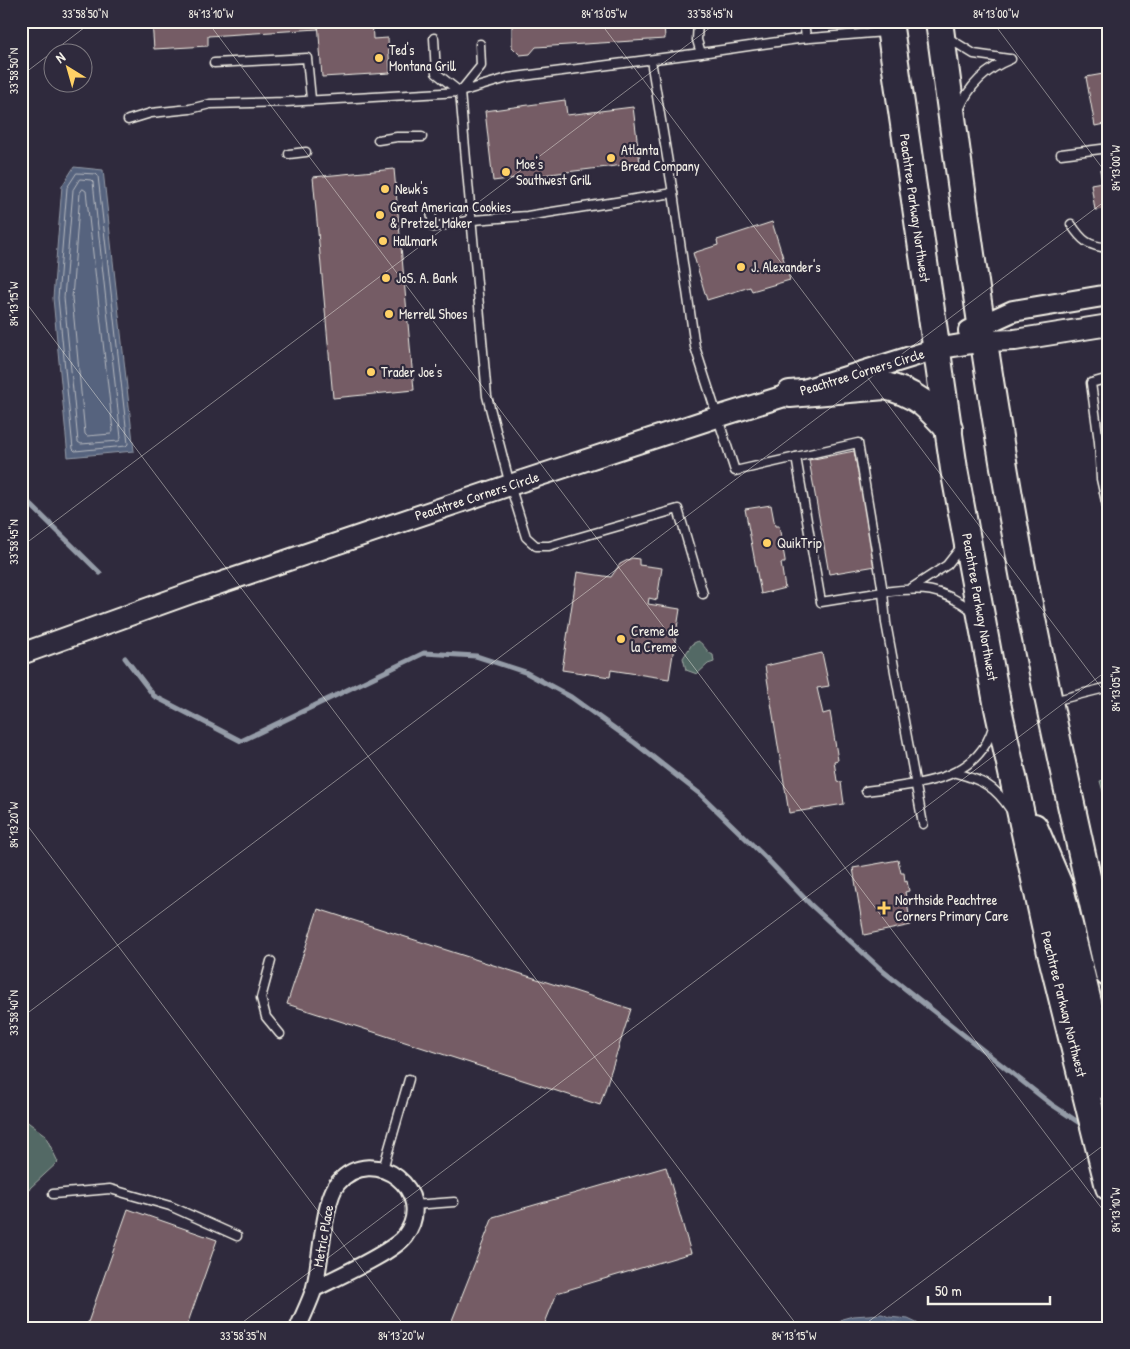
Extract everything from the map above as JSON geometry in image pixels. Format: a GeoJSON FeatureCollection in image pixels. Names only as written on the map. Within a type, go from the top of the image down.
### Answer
{"type":"FeatureCollection","features":[{"type":"Feature","properties":{"kind":"highway","name":"Peachtree Parkway Northwest"},"geometry":{"type":"LineString","coordinates":[[889,26],[954,469],[998,708],[1024,830],[1097,1072],[1109,1187]]}},
{"type":"Feature","properties":{"kind":"highway"},"geometry":{"type":"LineString","coordinates":[[940,27],[952,126],[983,332],[1024,578],[1049,702],[1109,974]]}},
{"type":"Feature","properties":{"kind":"highway"},"geometry":{"type":"LineString","coordinates":[[790,394],[885,386],[898,389],[916,397],[949,429]]}},
{"type":"Feature","properties":{"kind":"highway"},"geometry":{"type":"LineString","coordinates":[[1018,801],[1038,833],[1060,888],[1097,1072]]}},
{"type":"Feature","properties":{"kind":"street","name":"Peachtree Corners Circle"},"geometry":{"type":"LineString","coordinates":[[21,654],[201,590],[510,485],[717,417],[936,349],[983,332],[1013,310],[1109,295]]}},
{"type":"Feature","properties":{"kind":"street","name":"Peachtree Corners Circle"},"geometry":{"type":"LineString","coordinates":[[983,332],[1015,340],[1109,325]]}},
{"type":"Feature","properties":{"kind":"street","name":"Metric Place"},"geometry":{"type":"LineString","coordinates":[[298,1328],[314,1289],[330,1198],[338,1183],[351,1172],[367,1168],[384,1169]]}},
{"type":"Feature","properties":{"kind":"street"},"geometry":{"type":"LineString","coordinates":[[384,1169],[398,1177],[409,1189],[414,1205]]}},
{"type":"Feature","properties":{"kind":"street","name":"Metric Place"},"geometry":{"type":"LineString","coordinates":[[314,1289],[392,1248],[405,1237],[412,1222],[414,1205]]}},
{"type":"Feature","properties":{"kind":"lane"},"geometry":{"type":"LineString","coordinates":[[698,21],[697,40],[701,53]]}},
{"type":"Feature","properties":{"kind":"lane"},"geometry":{"type":"LineString","coordinates":[[804,21],[806,38]]}},
{"type":"Feature","properties":{"kind":"lane"},"geometry":{"type":"LineString","coordinates":[[128,120],[151,113],[190,110],[210,104],[460,92],[508,78],[651,60],[889,26]]}},
{"type":"Feature","properties":{"kind":"lane"},"geometry":{"type":"LineString","coordinates":[[940,27],[956,45],[974,54],[1010,59],[994,66],[969,89],[952,126]]}},
{"type":"Feature","properties":{"kind":"lane"},"geometry":{"type":"LineString","coordinates":[[434,38],[436,73],[460,92]]}},
{"type":"Feature","properties":{"kind":"lane"},"geometry":{"type":"LineString","coordinates":[[480,44],[481,66],[460,92],[473,220],[487,396],[510,485],[526,537],[536,546],[550,546],[678,509],[703,594]]}},
{"type":"Feature","properties":{"kind":"lane"},"geometry":{"type":"LineString","coordinates":[[214,63],[307,58],[311,99]]}},
{"type":"Feature","properties":{"kind":"lane"},"geometry":{"type":"LineString","coordinates":[[651,60],[696,347],[735,471],[858,443],[884,592],[886,623],[923,824]]}},
{"type":"Feature","properties":{"kind":"lane"},"geometry":{"type":"LineString","coordinates":[[378,140],[397,137],[422,137]]}},
{"type":"Feature","properties":{"kind":"lane"},"geometry":{"type":"LineString","coordinates":[[1061,154],[1109,148]]}},
{"type":"Feature","properties":{"kind":"lane"},"geometry":{"type":"LineString","coordinates":[[289,154],[306,152]]}},
{"type":"Feature","properties":{"kind":"lane"},"geometry":{"type":"LineString","coordinates":[[431,211],[433,227],[473,220],[527,216],[673,193]]}},
{"type":"Feature","properties":{"kind":"lane"},"geometry":{"type":"LineString","coordinates":[[1071,224],[1080,238],[1093,246],[1109,248]]}},
{"type":"Feature","properties":{"kind":"lane"},"geometry":{"type":"LineString","coordinates":[[1109,378],[1090,383],[1100,442],[1102,479],[1109,514]]}},
{"type":"Feature","properties":{"kind":"lane"},"geometry":{"type":"LineString","coordinates":[[796,457],[821,602],[910,589],[942,592],[961,602],[982,617]]}},
{"type":"Feature","properties":{"kind":"lane"},"geometry":{"type":"LineString","coordinates":[[910,589],[948,565],[968,537]]}},
{"type":"Feature","properties":{"kind":"lane"},"geometry":{"type":"LineString","coordinates":[[1049,702],[1109,687]]}},
{"type":"Feature","properties":{"kind":"lane"},"geometry":{"type":"LineString","coordinates":[[866,791],[915,783],[956,773],[976,758],[986,745],[998,708]]}},
{"type":"Feature","properties":{"kind":"lane"},"geometry":{"type":"LineString","coordinates":[[956,773],[978,779],[1002,797],[1024,830]]}},
{"type":"Feature","properties":{"kind":"lane"},"geometry":{"type":"LineString","coordinates":[[271,960],[261,998],[266,1017],[280,1034]]}},
{"type":"Feature","properties":{"kind":"lane"},"geometry":{"type":"LineString","coordinates":[[384,1169],[409,1079]]}},
{"type":"Feature","properties":{"kind":"lane"},"geometry":{"type":"LineString","coordinates":[[52,1194],[110,1189],[170,1206],[237,1236]]}},
{"type":"Feature","properties":{"kind":"lane"},"geometry":{"type":"LineString","coordinates":[[414,1205],[454,1202]]}},
{"type":"Feature","properties":{"kind":"green space"},"geometry":{"type":"Polygon","coordinates":[[[698,641],[713,655],[714,662],[708,664],[697,674],[686,670],[683,658],[692,644],[698,641]]]}},
{"type":"Feature","properties":{"kind":"green space"},"geometry":{"type":"Polygon","coordinates":[[[1109,779],[1109,812],[1100,781],[1109,779]]]}},
{"type":"Feature","properties":{"kind":"green space"},"geometry":{"type":"Polygon","coordinates":[[[21,1117],[45,1135],[58,1162],[30,1188],[21,1210],[21,1117]]]}},
{"type":"Feature","properties":{"kind":"water"},"geometry":{"type":"Polygon","coordinates":[[[74,167],[103,170],[134,451],[68,457],[53,298],[62,186],[74,167]]]}},
{"type":"Feature","properties":{"kind":"water"},"geometry":{"type":"Polygon","coordinates":[[[882,1314],[889,1317],[908,1319],[927,1328],[834,1328],[842,1319],[853,1316],[882,1314]]]}},
{"type":"Feature","properties":{"kind":"building"},"geometry":{"type":"Polygon","coordinates":[[[152,21],[318,21],[318,29],[208,36],[208,46],[154,49],[152,21]]]}},
{"type":"Feature","properties":{"kind":"building"},"geometry":{"type":"Polygon","coordinates":[[[318,21],[372,21],[373,39],[388,38],[390,73],[322,77],[318,21]]]}},
{"type":"Feature","properties":{"kind":"building"},"geometry":{"type":"Polygon","coordinates":[[[512,21],[664,21],[665,39],[536,47],[530,54],[520,55],[512,47],[512,21]]]}},
{"type":"Feature","properties":{"kind":"building"},"geometry":{"type":"Polygon","coordinates":[[[1109,73],[1109,123],[1095,126],[1086,77],[1109,73]]]}},
{"type":"Feature","properties":{"kind":"building"},"geometry":{"type":"Polygon","coordinates":[[[565,100],[567,115],[633,107],[640,163],[493,181],[485,111],[565,100]]]}},
{"type":"Feature","properties":{"kind":"building"},"geometry":{"type":"Polygon","coordinates":[[[394,169],[414,390],[333,398],[313,177],[394,169]]]}},
{"type":"Feature","properties":{"kind":"building"},"geometry":{"type":"Polygon","coordinates":[[[1109,169],[1109,221],[1107,221],[1105,209],[1095,210],[1091,184],[1102,182],[1100,170],[1109,169]]]}},
{"type":"Feature","properties":{"kind":"building","name":"J. Alexander's"},"geometry":{"type":"Polygon","coordinates":[[[772,222],[790,280],[752,291],[750,287],[707,300],[693,253],[718,245],[717,240],[772,222]]]}},
{"type":"Feature","properties":{"kind":"building","name":"QuikTrip"},"geometry":{"type":"Polygon","coordinates":[[[854,451],[876,566],[829,574],[809,460],[854,451]]]}},
{"type":"Feature","properties":{"kind":"building","name":"QuikTrip"},"geometry":{"type":"Polygon","coordinates":[[[771,505],[775,526],[779,526],[785,560],[785,563],[781,563],[785,588],[761,594],[745,509],[771,505]]]}},
{"type":"Feature","properties":{"kind":"building","name":"Creme de la Creme"},"geometry":{"type":"Polygon","coordinates":[[[632,558],[639,559],[639,565],[662,568],[657,600],[649,598],[648,604],[680,609],[669,679],[611,670],[610,677],[562,670],[577,572],[611,577],[620,564],[632,558]]]}},
{"type":"Feature","properties":{"kind":"building"},"geometry":{"type":"Polygon","coordinates":[[[822,653],[829,686],[817,688],[823,714],[830,712],[838,760],[834,761],[837,781],[841,782],[844,804],[789,813],[765,666],[822,653]]]}},
{"type":"Feature","properties":{"kind":"building","name":"Northside Peachtree Corners Primary Care"},"geometry":{"type":"Polygon","coordinates":[[[898,860],[901,873],[904,873],[909,891],[905,892],[911,925],[864,935],[853,868],[898,860]]]}},
{"type":"Feature","properties":{"kind":"building"},"geometry":{"type":"Polygon","coordinates":[[[318,909],[631,1009],[600,1105],[287,1004],[318,909]]]}},
{"type":"Feature","properties":{"kind":"building"},"geometry":{"type":"Polygon","coordinates":[[[666,1167],[691,1253],[557,1293],[543,1328],[449,1328],[493,1217],[666,1167]]]}},
{"type":"Feature","properties":{"kind":"building"},"geometry":{"type":"Polygon","coordinates":[[[128,1209],[217,1240],[186,1328],[86,1328],[128,1209]]]}},
{"type":"Feature","properties":{"kind":"waterway"},"geometry":{"type":"LineString","coordinates":[[21,487],[27,501],[100,573]]}},
{"type":"Feature","properties":{"kind":"waterway"},"geometry":{"type":"LineString","coordinates":[[125,658],[154,696],[241,741],[424,653],[476,656],[525,672],[571,697],[635,743],[700,794],[810,904],[884,972],[1051,1104],[1084,1126]]}},
{"type":"Feature","properties":{"kind":"place","name":"Ted's Montana Grill"},"geometry":{"type":"Point","coordinates":[379,58]}},
{"type":"Feature","properties":{"kind":"place","name":"Atlanta Bread Company"},"geometry":{"type":"Point","coordinates":[611,158]}},
{"type":"Feature","properties":{"kind":"place","name":"Moe's Southwest Grill"},"geometry":{"type":"Point","coordinates":[506,172]}},
{"type":"Feature","properties":{"kind":"place","name":"Newk's"},"geometry":{"type":"Point","coordinates":[385,189]}},
{"type":"Feature","properties":{"kind":"place","name":"Great American Cookies & Pretzel Maker"},"geometry":{"type":"Point","coordinates":[380,215]}},
{"type":"Feature","properties":{"kind":"place","name":"Hallmark"},"geometry":{"type":"Point","coordinates":[383,241]}},
{"type":"Feature","properties":{"kind":"place","name":"J. Alexander's"},"geometry":{"type":"Point","coordinates":[741,267]}},
{"type":"Feature","properties":{"kind":"place","name":"JoS. A. Bank"},"geometry":{"type":"Point","coordinates":[386,278]}},
{"type":"Feature","properties":{"kind":"place","name":"Merrell Shoes"},"geometry":{"type":"Point","coordinates":[389,314]}},
{"type":"Feature","properties":{"kind":"place","name":"Trader Joe's"},"geometry":{"type":"Point","coordinates":[371,372]}},
{"type":"Feature","properties":{"kind":"place","name":"QuikTrip"},"geometry":{"type":"Point","coordinates":[767,543]}},
{"type":"Feature","properties":{"kind":"place","name":"Creme de la Creme"},"geometry":{"type":"Point","coordinates":[621,639]}},
{"type":"Feature","properties":{"kind":"place","name":"Northside Peachtree Corners Primary Care"},"geometry":{"type":"Point","coordinates":[884,908]}}]}
